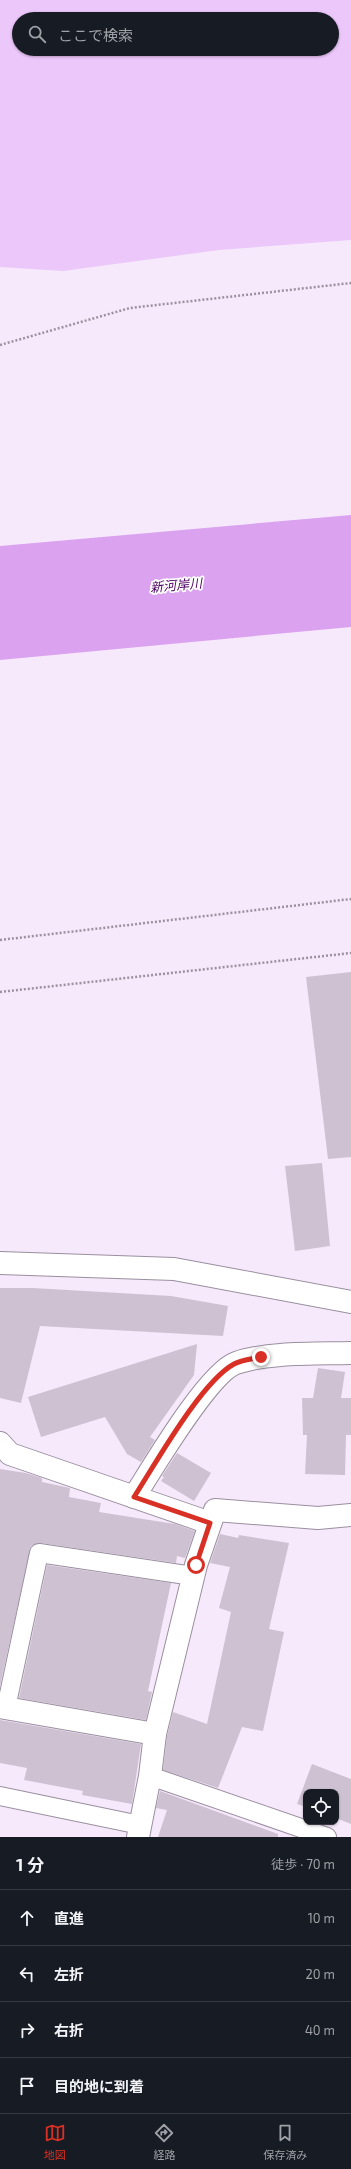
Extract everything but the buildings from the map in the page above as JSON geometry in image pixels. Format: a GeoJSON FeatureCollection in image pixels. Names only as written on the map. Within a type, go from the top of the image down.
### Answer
{"type":"FeatureCollection","features":[{"type":"Feature","properties":{"kind":"street"},"geometry":{"type":"LineString","coordinates":[[0,1263],[174,1269],[351,1302]]}},
{"type":"Feature","properties":{"kind":"street"},"geometry":{"type":"LineString","coordinates":[[134,1497],[196,1402],[218,1375],[235,1363],[261,1357],[351,1353]]}},
{"type":"Feature","properties":{"kind":"street"},"geometry":{"type":"LineString","coordinates":[[0,1443],[10,1454],[210,1523]]}},
{"type":"Feature","properties":{"kind":"street"},"geometry":{"type":"LineString","coordinates":[[139,1831],[150,1776],[155,1734],[193,1576],[215,1510],[318,1518],[351,1515]]}},
{"type":"Feature","properties":{"kind":"street"},"geometry":{"type":"LineString","coordinates":[[3,1707],[155,1734]]}},
{"type":"Feature","properties":{"kind":"lane"},"geometry":{"type":"LineString","coordinates":[[3,1707],[39,1553],[193,1576]]}},
{"type":"Feature","properties":{"kind":"lane"},"geometry":{"type":"LineString","coordinates":[[150,1776],[327,1837]]}},
{"type":"Feature","properties":{"kind":"lane"},"geometry":{"type":"LineString","coordinates":[[0,1796],[139,1831]]}},
{"type":"Feature","properties":{"kind":"path"},"geometry":{"type":"LineString","coordinates":[[0,345],[130,308],[351,283]]}},
{"type":"Feature","properties":{"kind":"path"},"geometry":{"type":"LineString","coordinates":[[0,940],[351,899]]}},
{"type":"Feature","properties":{"kind":"path"},"geometry":{"type":"LineString","coordinates":[[0,992],[351,953]]}},
{"type":"Feature","properties":{"kind":"shaded area"},"geometry":{"type":"Polygon","coordinates":[[[0,0],[351,0],[351,240],[219,250],[63,271],[0,267],[0,0]]]}},
{"type":"Feature","properties":{"kind":"water","name":"新河岸川"},"geometry":{"type":"Polygon","coordinates":[[[351,515],[351,627],[0,660],[0,546],[351,515]]]}},
{"type":"Feature","properties":{"kind":"route"},"geometry":{"type":"LineString","coordinates":[[196,1565],[210,1523],[134,1497],[196,1402],[218,1375],[235,1363],[261,1357]]}}]}
